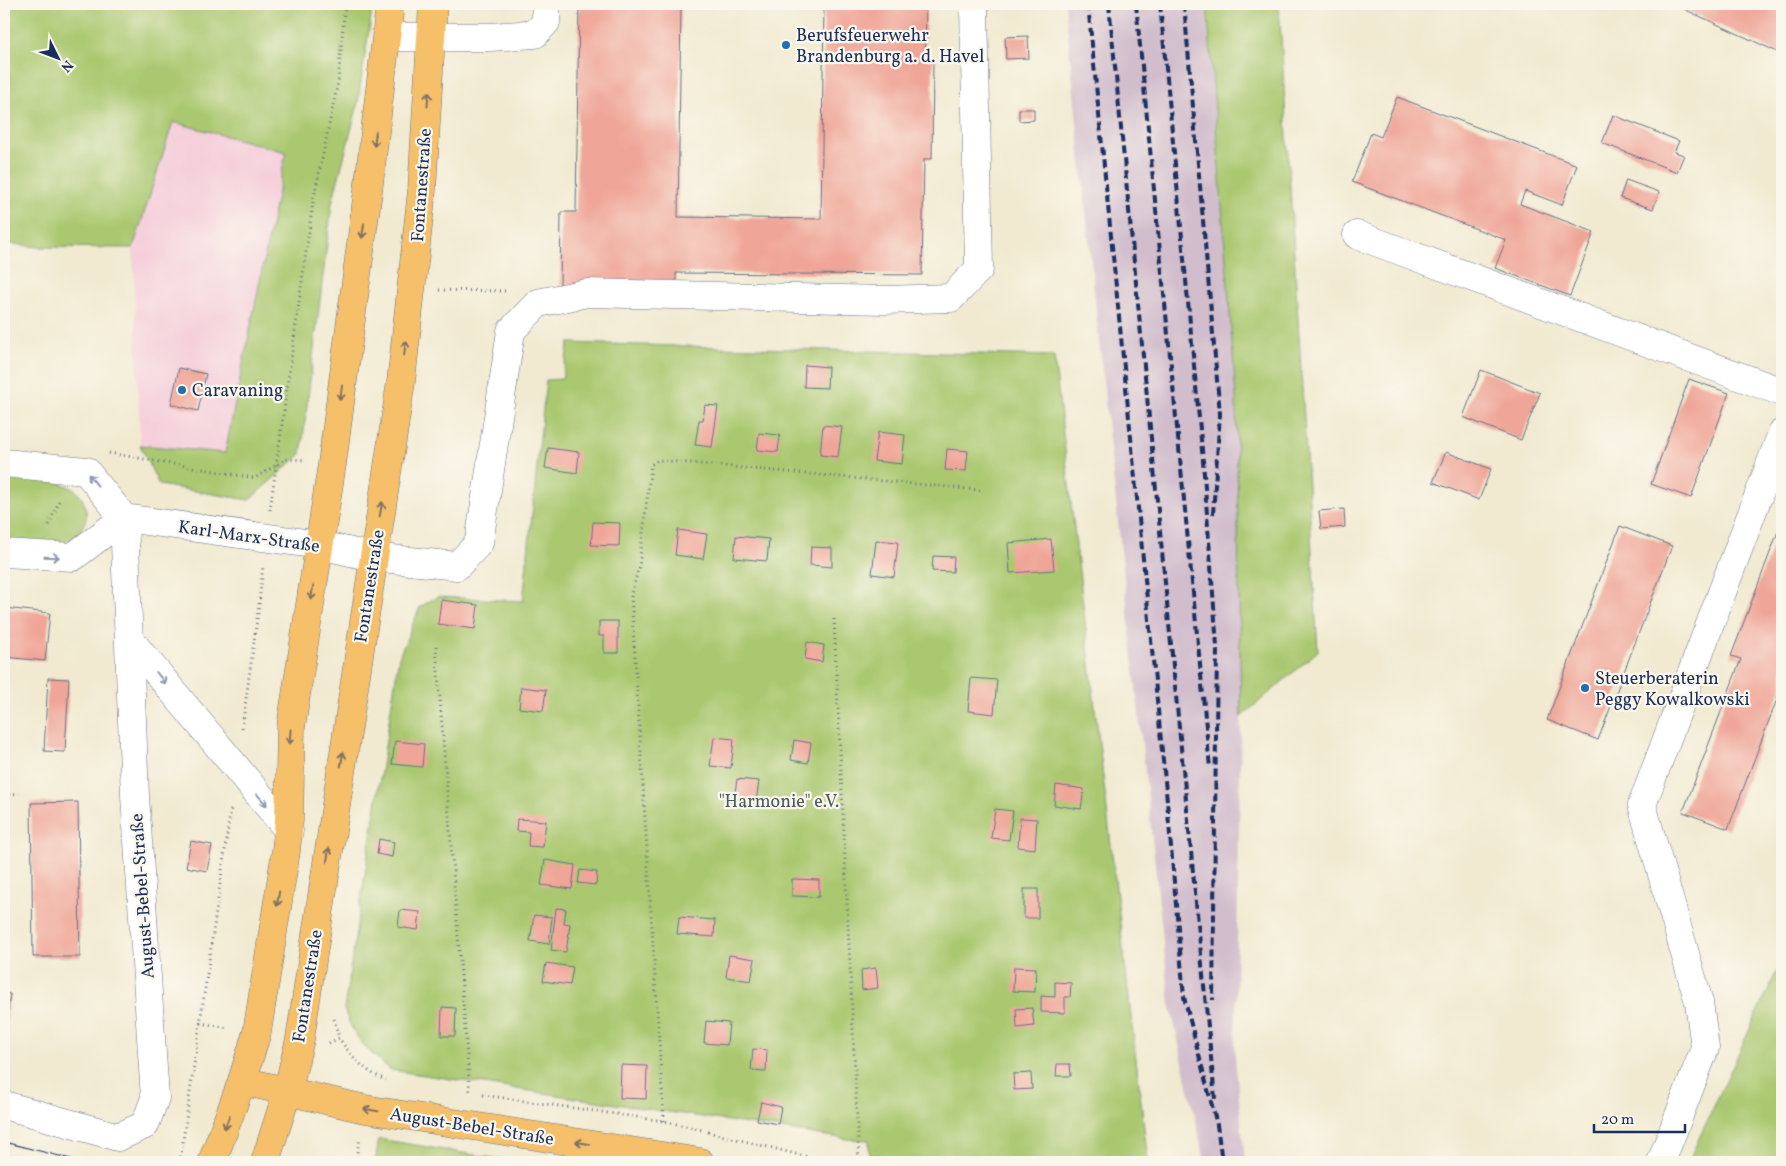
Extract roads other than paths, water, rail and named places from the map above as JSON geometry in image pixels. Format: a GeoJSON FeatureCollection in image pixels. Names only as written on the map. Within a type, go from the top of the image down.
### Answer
{"type":"FeatureCollection","features":[{"type":"Feature","properties":{"kind":"main road"},"geometry":{"type":"LineString","coordinates":[[212,1162],[242,1082],[257,1032],[288,831],[291,726],[320,545],[390,4]]}},
{"type":"Feature","properties":{"kind":"main road","name":"Fontanestraße"},"geometry":{"type":"LineString","coordinates":[[266,1162],[287,1092],[300,1039],[373,557],[388,472],[413,289],[433,4]]}},
{"type":"Feature","properties":{"kind":"main road","name":"August-Bebel-Straße"},"geometry":{"type":"LineString","coordinates":[[242,1082],[365,1109],[700,1162]]}},
{"type":"Feature","properties":{"kind":"street"},"geometry":{"type":"LineString","coordinates":[[387,37],[490,37],[536,34],[546,22],[546,4]]}},
{"type":"Feature","properties":{"kind":"street","name":"Karl-Marx-Straße"},"geometry":{"type":"LineString","coordinates":[[124,518],[320,545],[373,557],[457,566],[479,543],[512,331],[538,303],[587,293],[884,300],[951,298],[979,269],[974,4]]}},
{"type":"Feature","properties":{"kind":"street"},"geometry":{"type":"LineString","coordinates":[[1357,236],[1782,392]]}},
{"type":"Feature","properties":{"kind":"street"},"geometry":{"type":"LineString","coordinates":[[1661,1162],[1705,1048],[1699,1002],[1642,805],[1782,433]]}},
{"type":"Feature","properties":{"kind":"street"},"geometry":{"type":"LineString","coordinates":[[4,462],[86,471],[124,518],[73,557],[38,556],[4,552]]}},
{"type":"Feature","properties":{"kind":"street","name":"August-Bebel-Straße"},"geometry":{"type":"LineString","coordinates":[[4,1106],[118,1137],[145,1125],[155,1098],[135,796],[124,518]]}},
{"type":"Feature","properties":{"kind":"street"},"geometry":{"type":"LineString","coordinates":[[130,640],[288,831]]}},
{"type":"Feature","properties":{"kind":"tram line"},"geometry":{"type":"LineString","coordinates":[[4,1142],[83,1162]]}},
{"type":"Feature","properties":{"kind":"tram line"},"geometry":{"type":"LineString","coordinates":[[4,1154],[35,1162]]}},
{"type":"Feature","properties":{"kind":"railway"},"geometry":{"type":"LineString","coordinates":[[1088,4],[1167,801],[1184,997],[1217,1125],[1222,1162]]}},
{"type":"Feature","properties":{"kind":"railway"},"geometry":{"type":"LineString","coordinates":[[1109,4],[1215,1099]]}},
{"type":"Feature","properties":{"kind":"railway"},"geometry":{"type":"LineString","coordinates":[[1136,4],[1210,768]]}},
{"type":"Feature","properties":{"kind":"railway"},"geometry":{"type":"LineString","coordinates":[[1160,4],[1203,461],[1217,646],[1213,1000]]}},
{"type":"Feature","properties":{"kind":"railway"},"geometry":{"type":"LineString","coordinates":[[1184,4],[1220,414],[1213,514]]}},
{"type":"Feature","properties":{"kind":"place","name":"Berufsfeuerwehr Brandenburg a. d. Havel"},"geometry":{"type":"Point","coordinates":[786,45]}},
{"type":"Feature","properties":{"kind":"place","name":"Caravaning"},"geometry":{"type":"Point","coordinates":[182,390]}},
{"type":"Feature","properties":{"kind":"place","name":"Steuerberaterin Peggy Kowalkowski"},"geometry":{"type":"Point","coordinates":[1585,688]}},
{"type":"Feature","properties":{"kind":"park label","name":"\"Harmonie\" e.V."},"geometry":{"type":"Point","coordinates":[779,801]}}]}
